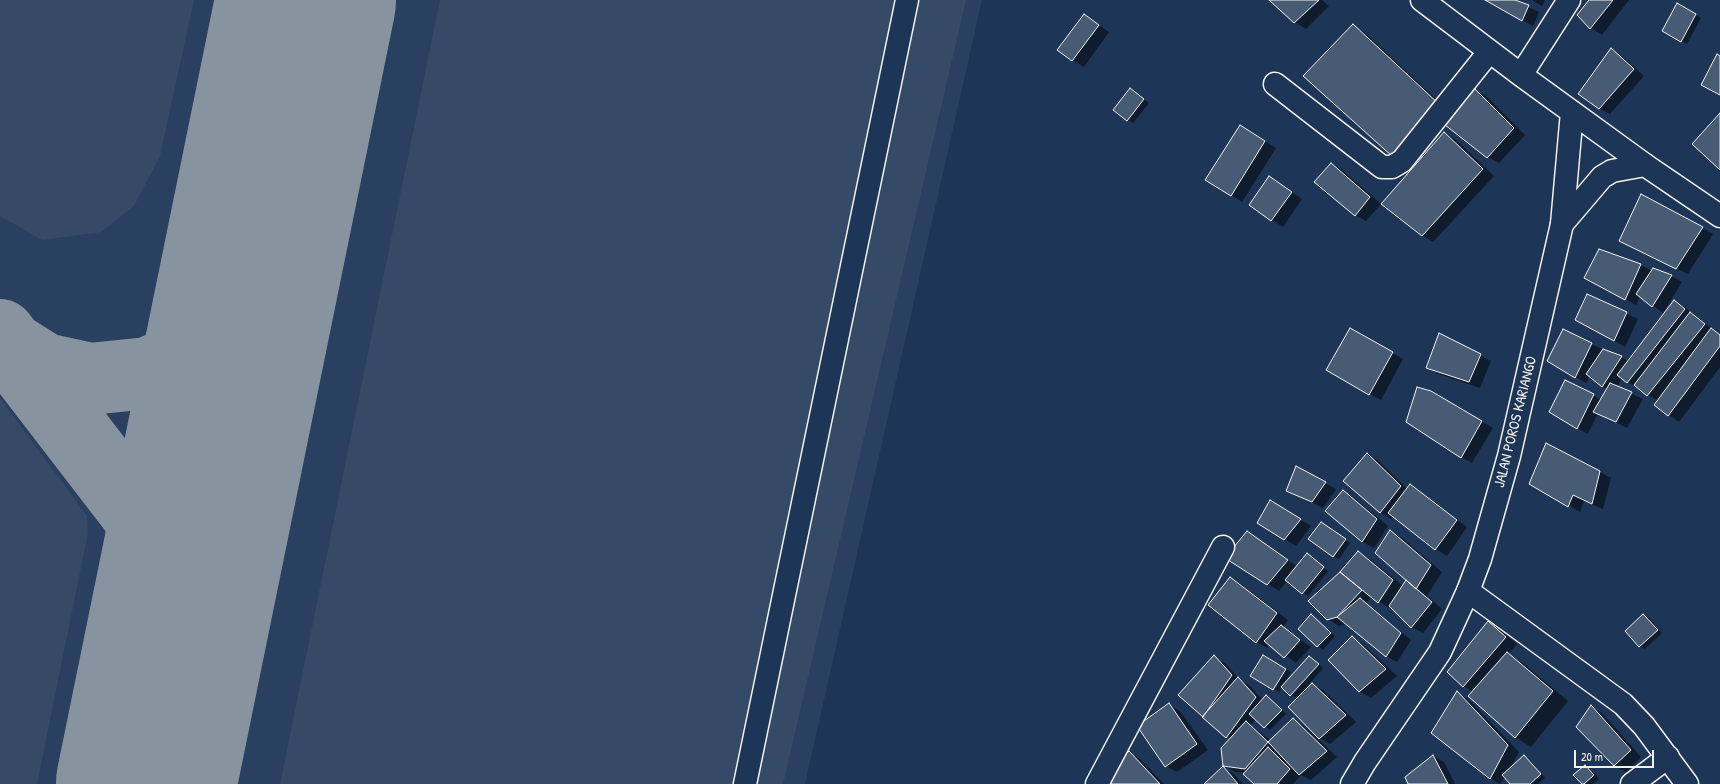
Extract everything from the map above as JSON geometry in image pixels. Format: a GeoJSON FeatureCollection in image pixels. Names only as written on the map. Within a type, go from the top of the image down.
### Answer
{"type":"FeatureCollection","features":[{"type":"Feature","properties":{"kind":"street"},"geometry":{"type":"LineString","coordinates":[[745,784],[907,0]]}},
{"type":"Feature","properties":{"kind":"street"},"geometry":{"type":"LineString","coordinates":[[1422,0],[1521,76],[1645,165],[1720,216]]}},
{"type":"Feature","properties":{"kind":"street"},"geometry":{"type":"LineString","coordinates":[[1521,76],[1569,0]]}},
{"type":"Feature","properties":{"kind":"street"},"geometry":{"type":"LineString","coordinates":[[1274,84],[1382,167],[1392,167],[1402,161],[1489,52]]}},
{"type":"Feature","properties":{"kind":"street"},"geometry":{"type":"LineString","coordinates":[[1562,224],[1572,112]]}},
{"type":"Feature","properties":{"kind":"street","name":"JALAN POROS KARIANGO"},"geometry":{"type":"LineString","coordinates":[[1352,784],[1365,762],[1440,652],[1468,591],[1480,559],[1509,456],[1562,224],[1602,177],[1612,171],[1645,165]]}},
{"type":"Feature","properties":{"kind":"street"},"geometry":{"type":"LineString","coordinates":[[1097,784],[1223,547]]}},
{"type":"Feature","properties":{"kind":"street"},"geometry":{"type":"LineString","coordinates":[[1468,591],[1623,704],[1644,726],[1687,784]]}},
{"type":"Feature","properties":{"kind":"street"},"geometry":{"type":"LineString","coordinates":[[1632,784],[1668,758]]}},
{"type":"Feature","properties":{"kind":"shaded area"},"geometry":{"type":"Polygon","coordinates":[[[0,0],[982,0],[805,784],[0,784],[0,0]]]}},
{"type":"Feature","properties":{"kind":"shaded area"},"geometry":{"type":"Polygon","coordinates":[[[0,0],[194,0],[160,156],[134,206],[101,232],[42,240],[0,216],[0,0]]]}},
{"type":"Feature","properties":{"kind":"shaded area"},"geometry":{"type":"Polygon","coordinates":[[[440,0],[966,0],[783,784],[280,784],[440,0]]]}},
{"type":"Feature","properties":{"kind":"shaded area"},"geometry":{"type":"Polygon","coordinates":[[[0,398],[87,516],[88,533],[37,784],[0,784],[0,398]]]}},
{"type":"Feature","properties":{"kind":"building"},"geometry":{"type":"Polygon","coordinates":[[[1269,0],[1319,0],[1294,23],[1269,0]]]}},
{"type":"Feature","properties":{"kind":"building"},"geometry":{"type":"Polygon","coordinates":[[[1485,0],[1515,0],[1529,5],[1522,21],[1485,0]]]}},
{"type":"Feature","properties":{"kind":"building"},"geometry":{"type":"Polygon","coordinates":[[[1589,0],[1613,0],[1590,29],[1577,15],[1589,0]]]}},
{"type":"Feature","properties":{"kind":"building"},"geometry":{"type":"Polygon","coordinates":[[[1677,3],[1696,14],[1681,42],[1662,31],[1677,3]]]}},
{"type":"Feature","properties":{"kind":"building"},"geometry":{"type":"Polygon","coordinates":[[[1084,14],[1099,25],[1072,61],[1057,50],[1084,14]]]}},
{"type":"Feature","properties":{"kind":"building"},"geometry":{"type":"Polygon","coordinates":[[[1353,24],[1440,105],[1393,157],[1303,76],[1353,24]]]}},
{"type":"Feature","properties":{"kind":"building"},"geometry":{"type":"Polygon","coordinates":[[[1611,48],[1634,69],[1599,109],[1578,94],[1611,48]]]}},
{"type":"Feature","properties":{"kind":"building"},"geometry":{"type":"Polygon","coordinates":[[[1717,54],[1720,56],[1720,95],[1701,85],[1717,54]]]}},
{"type":"Feature","properties":{"kind":"building"},"geometry":{"type":"Polygon","coordinates":[[[1130,88],[1144,99],[1127,121],[1113,110],[1130,88]]]}},
{"type":"Feature","properties":{"kind":"building"},"geometry":{"type":"Polygon","coordinates":[[[1475,89],[1514,128],[1487,158],[1440,121],[1475,89]]]}},
{"type":"Feature","properties":{"kind":"building"},"geometry":{"type":"Polygon","coordinates":[[[1720,113],[1720,170],[1692,144],[1720,113]]]}},
{"type":"Feature","properties":{"kind":"building"},"geometry":{"type":"Polygon","coordinates":[[[1240,125],[1265,141],[1231,196],[1205,180],[1240,125]]]}},
{"type":"Feature","properties":{"kind":"building"},"geometry":{"type":"Polygon","coordinates":[[[1444,132],[1483,169],[1422,236],[1381,204],[1444,132]]]}},
{"type":"Feature","properties":{"kind":"building"},"geometry":{"type":"Polygon","coordinates":[[[1331,163],[1370,197],[1355,216],[1314,182],[1331,163]]]}},
{"type":"Feature","properties":{"kind":"building"},"geometry":{"type":"Polygon","coordinates":[[[1269,176],[1292,192],[1271,221],[1249,205],[1269,176]]]}},
{"type":"Feature","properties":{"kind":"building"},"geometry":{"type":"Polygon","coordinates":[[[1641,194],[1703,227],[1676,269],[1619,241],[1641,194]]]}},
{"type":"Feature","properties":{"kind":"building"},"geometry":{"type":"Polygon","coordinates":[[[1599,249],[1641,264],[1625,300],[1584,278],[1599,249]]]}},
{"type":"Feature","properties":{"kind":"building"},"geometry":{"type":"Polygon","coordinates":[[[1653,268],[1672,275],[1652,307],[1636,294],[1653,268]]]}},
{"type":"Feature","properties":{"kind":"building"},"geometry":{"type":"Polygon","coordinates":[[[1587,294],[1627,312],[1614,341],[1575,320],[1587,294]]]}},
{"type":"Feature","properties":{"kind":"building"},"geometry":{"type":"Polygon","coordinates":[[[1674,300],[1685,309],[1627,383],[1617,375],[1674,300]]]}},
{"type":"Feature","properties":{"kind":"building"},"geometry":{"type":"Polygon","coordinates":[[[1690,312],[1705,324],[1647,396],[1634,385],[1690,312]]]}},
{"type":"Feature","properties":{"kind":"building"},"geometry":{"type":"Polygon","coordinates":[[[1350,328],[1393,352],[1369,395],[1326,370],[1350,328]]]}},
{"type":"Feature","properties":{"kind":"building"},"geometry":{"type":"Polygon","coordinates":[[[1711,328],[1720,335],[1720,346],[1668,416],[1654,405],[1711,328]]]}},
{"type":"Feature","properties":{"kind":"building"},"geometry":{"type":"Polygon","coordinates":[[[1563,329],[1592,343],[1575,378],[1547,361],[1563,329]]]}},
{"type":"Feature","properties":{"kind":"building"},"geometry":{"type":"Polygon","coordinates":[[[1439,333],[1481,354],[1469,382],[1426,368],[1439,333]]]}},
{"type":"Feature","properties":{"kind":"building"},"geometry":{"type":"Polygon","coordinates":[[[1603,349],[1622,356],[1602,387],[1586,374],[1603,349]]]}},
{"type":"Feature","properties":{"kind":"building"},"geometry":{"type":"Polygon","coordinates":[[[1565,380],[1594,394],[1577,429],[1549,412],[1565,380]]]}},
{"type":"Feature","properties":{"kind":"building"},"geometry":{"type":"Polygon","coordinates":[[[1610,383],[1632,392],[1616,422],[1593,412],[1610,383]]]}},
{"type":"Feature","properties":{"kind":"building"},"geometry":{"type":"Polygon","coordinates":[[[1417,387],[1431,391],[1482,421],[1461,458],[1406,422],[1417,387]]]}},
{"type":"Feature","properties":{"kind":"building"},"geometry":{"type":"Polygon","coordinates":[[[1546,443],[1600,471],[1592,504],[1573,495],[1568,507],[1529,484],[1546,443]]]}},
{"type":"Feature","properties":{"kind":"building"},"geometry":{"type":"Polygon","coordinates":[[[1367,453],[1401,486],[1380,513],[1343,481],[1367,453]]]}},
{"type":"Feature","properties":{"kind":"building"},"geometry":{"type":"Polygon","coordinates":[[[1296,466],[1326,482],[1312,502],[1286,491],[1296,466]]]}},
{"type":"Feature","properties":{"kind":"building"},"geometry":{"type":"Polygon","coordinates":[[[1410,484],[1457,520],[1435,550],[1388,513],[1410,484]]]}},
{"type":"Feature","properties":{"kind":"building"},"geometry":{"type":"Polygon","coordinates":[[[1343,490],[1377,519],[1362,542],[1325,511],[1343,490]]]}},
{"type":"Feature","properties":{"kind":"building"},"geometry":{"type":"Polygon","coordinates":[[[1270,500],[1301,519],[1284,540],[1257,523],[1270,500]]]}},
{"type":"Feature","properties":{"kind":"building"},"geometry":{"type":"Polygon","coordinates":[[[1321,522],[1346,539],[1333,557],[1308,539],[1321,522]]]}},
{"type":"Feature","properties":{"kind":"building"},"geometry":{"type":"Polygon","coordinates":[[[1390,530],[1431,565],[1416,589],[1375,553],[1390,530]]]}},
{"type":"Feature","properties":{"kind":"building"},"geometry":{"type":"Polygon","coordinates":[[[1247,531],[1288,560],[1267,585],[1225,558],[1247,531]]]}},
{"type":"Feature","properties":{"kind":"building"},"geometry":{"type":"Polygon","coordinates":[[[1358,551],[1393,580],[1378,603],[1340,572],[1358,551]]]}},
{"type":"Feature","properties":{"kind":"building"},"geometry":{"type":"Polygon","coordinates":[[[1307,553],[1324,567],[1302,594],[1285,580],[1307,553]]]}},
{"type":"Feature","properties":{"kind":"building"},"geometry":{"type":"Polygon","coordinates":[[[1340,572],[1362,590],[1337,617],[1327,620],[1308,601],[1340,572]]]}},
{"type":"Feature","properties":{"kind":"building"},"geometry":{"type":"Polygon","coordinates":[[[1230,577],[1277,613],[1256,643],[1208,605],[1230,577]]]}},
{"type":"Feature","properties":{"kind":"building"},"geometry":{"type":"Polygon","coordinates":[[[1406,580],[1432,602],[1411,628],[1389,606],[1406,580]]]}},
{"type":"Feature","properties":{"kind":"building"},"geometry":{"type":"Polygon","coordinates":[[[1360,598],[1401,633],[1386,657],[1337,617],[1360,598]]]}},
{"type":"Feature","properties":{"kind":"building"},"geometry":{"type":"Polygon","coordinates":[[[1311,614],[1331,633],[1317,647],[1298,629],[1311,614]]]}},
{"type":"Feature","properties":{"kind":"building"},"geometry":{"type":"Polygon","coordinates":[[[1643,614],[1658,630],[1639,647],[1625,631],[1643,614]]]}},
{"type":"Feature","properties":{"kind":"building"},"geometry":{"type":"Polygon","coordinates":[[[1488,621],[1506,637],[1463,687],[1447,672],[1488,621]]]}},
{"type":"Feature","properties":{"kind":"building"},"geometry":{"type":"Polygon","coordinates":[[[1281,625],[1300,640],[1284,658],[1264,641],[1281,625]]]}},
{"type":"Feature","properties":{"kind":"building"},"geometry":{"type":"Polygon","coordinates":[[[1352,636],[1386,669],[1359,692],[1328,660],[1352,636]]]}},
{"type":"Feature","properties":{"kind":"building"},"geometry":{"type":"Polygon","coordinates":[[[1507,652],[1553,691],[1515,738],[1468,696],[1507,652]]]}},
{"type":"Feature","properties":{"kind":"building"},"geometry":{"type":"Polygon","coordinates":[[[1214,655],[1232,675],[1203,717],[1178,695],[1214,655]]]}},
{"type":"Feature","properties":{"kind":"building"},"geometry":{"type":"Polygon","coordinates":[[[1263,655],[1286,669],[1273,690],[1250,676],[1263,655]]]}},
{"type":"Feature","properties":{"kind":"building"},"geometry":{"type":"Polygon","coordinates":[[[1309,656],[1319,664],[1290,696],[1281,687],[1309,656]]]}},
{"type":"Feature","properties":{"kind":"building"},"geometry":{"type":"Polygon","coordinates":[[[1238,677],[1256,697],[1226,738],[1202,717],[1238,677]]]}},
{"type":"Feature","properties":{"kind":"building"},"geometry":{"type":"Polygon","coordinates":[[[1312,683],[1346,715],[1319,739],[1288,707],[1312,683]]]}},
{"type":"Feature","properties":{"kind":"building"},"geometry":{"type":"Polygon","coordinates":[[[1457,691],[1508,745],[1490,779],[1431,733],[1457,691]]]}},
{"type":"Feature","properties":{"kind":"building"},"geometry":{"type":"Polygon","coordinates":[[[1266,695],[1282,710],[1264,728],[1249,714],[1266,695]]]}},
{"type":"Feature","properties":{"kind":"building"},"geometry":{"type":"Polygon","coordinates":[[[1169,703],[1197,744],[1165,767],[1137,726],[1169,703]]]}},
{"type":"Feature","properties":{"kind":"building"},"geometry":{"type":"Polygon","coordinates":[[[1591,705],[1631,750],[1614,766],[1576,727],[1591,705]]]}},
{"type":"Feature","properties":{"kind":"building"},"geometry":{"type":"Polygon","coordinates":[[[1293,718],[1327,751],[1299,775],[1268,742],[1293,718]]]}},
{"type":"Feature","properties":{"kind":"building"},"geometry":{"type":"Polygon","coordinates":[[[1246,721],[1268,742],[1245,769],[1223,766],[1221,748],[1246,721]]]}},
{"type":"Feature","properties":{"kind":"building"},"geometry":{"type":"Polygon","coordinates":[[[1268,747],[1290,769],[1277,784],[1254,784],[1243,774],[1268,747]]]}},
{"type":"Feature","properties":{"kind":"building"},"geometry":{"type":"Polygon","coordinates":[[[1129,751],[1160,784],[1112,784],[1104,776],[1129,751]]]}},
{"type":"Feature","properties":{"kind":"building"},"geometry":{"type":"Polygon","coordinates":[[[1433,755],[1448,784],[1408,784],[1405,777],[1433,755]]]}},
{"type":"Feature","properties":{"kind":"building"},"geometry":{"type":"Polygon","coordinates":[[[1524,755],[1541,774],[1530,784],[1510,784],[1502,775],[1524,755]]]}},
{"type":"Feature","properties":{"kind":"building"},"geometry":{"type":"Polygon","coordinates":[[[1585,765],[1594,775],[1582,784],[1573,775],[1585,765]]]}},
{"type":"Feature","properties":{"kind":"building"},"geometry":{"type":"Polygon","coordinates":[[[1223,766],[1238,784],[1204,784],[1223,766]]]}},
{"type":"Feature","properties":{"kind":"taxiway"},"geometry":{"type":"LineString","coordinates":[[9,347],[44,369],[90,379],[148,373],[197,352],[239,326]]}},
{"type":"Feature","properties":{"kind":"taxiway"},"geometry":{"type":"LineString","coordinates":[[0,335],[134,509],[163,555],[174,592],[174,647]]}},
{"type":"Feature","properties":{"kind":"runway"},"geometry":{"type":"LineString","coordinates":[[146,784],[306,0]]}}]}
